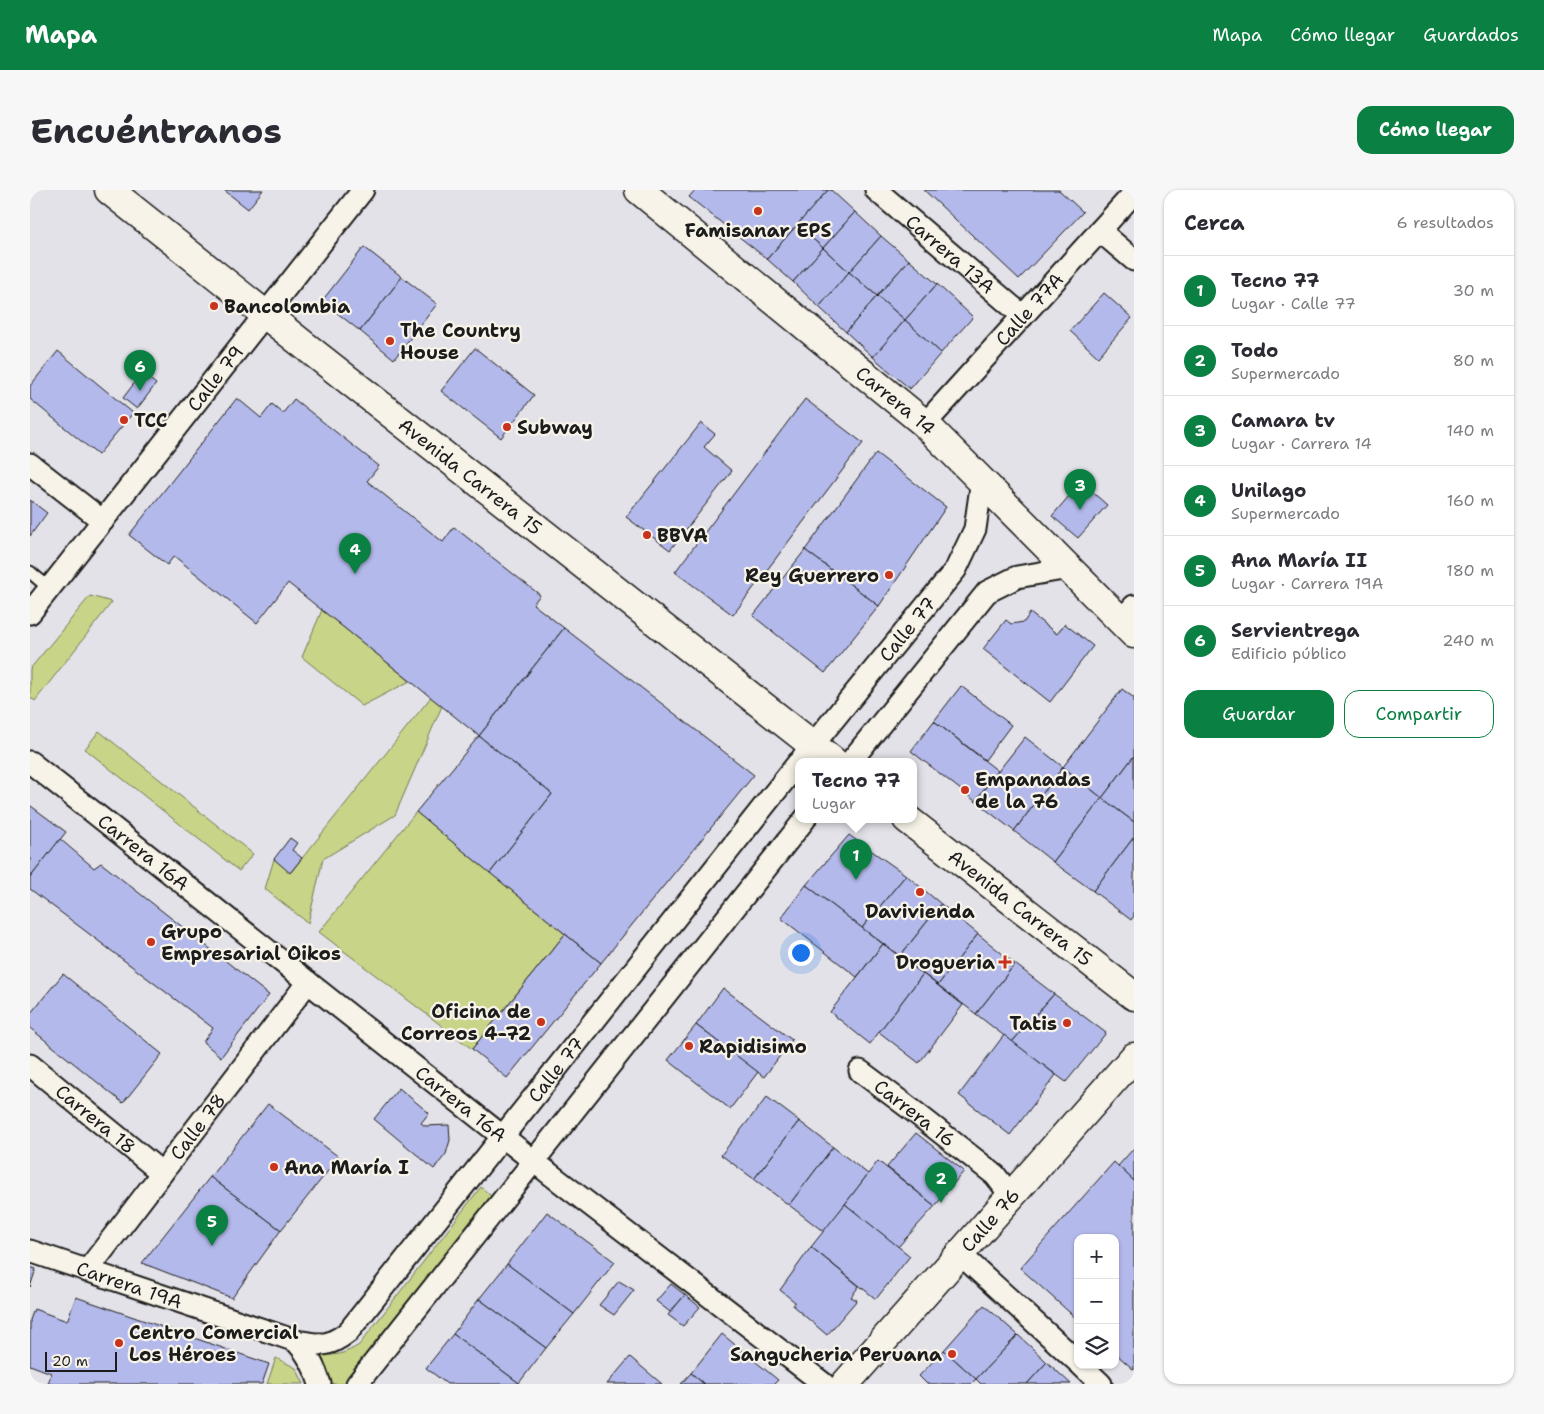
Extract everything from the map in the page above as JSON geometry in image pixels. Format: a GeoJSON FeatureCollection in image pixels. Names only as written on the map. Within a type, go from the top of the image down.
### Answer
{"type":"FeatureCollection","features":[{"type":"Feature","properties":{"kind":"main road","name":"Avenida Carrera 15"},"geometry":{"type":"LineString","coordinates":[[109,190],[265,314],[811,758]]}},
{"type":"Feature","properties":{"kind":"main road","name":"Carrera 14"},"geometry":{"type":"LineString","coordinates":[[642,191],[925,424],[1069,568],[1130,620]]}},
{"type":"Feature","properties":{"kind":"main road","name":"Avenida Carrera 15"},"geometry":{"type":"LineString","coordinates":[[912,823],[1134,996]]}},
{"type":"Feature","properties":{"kind":"main road","name":"Calle 76"},"geometry":{"type":"LineString","coordinates":[[845,1384],[1134,1057]]}},
{"type":"Feature","properties":{"kind":"street","name":"Calle 79"},"geometry":{"type":"LineString","coordinates":[[30,613],[363,190]]}},
{"type":"Feature","properties":{"kind":"street","name":"Carrera 13A"},"geometry":{"type":"LineString","coordinates":[[876,190],[1024,316]]}},
{"type":"Feature","properties":{"kind":"street","name":"Calle 77A"},"geometry":{"type":"LineString","coordinates":[[925,424],[1100,231],[1131,193]]}},
{"type":"Feature","properties":{"kind":"street"},"geometry":{"type":"LineString","coordinates":[[1100,231],[1134,260]]}},
{"type":"Feature","properties":{"kind":"street"},"geometry":{"type":"LineString","coordinates":[[30,464],[103,521]]}},
{"type":"Feature","properties":{"kind":"street","name":"Calle 77"},"geometry":{"type":"LineString","coordinates":[[811,758],[956,569],[975,529],[982,480]]}},
{"type":"Feature","properties":{"kind":"street","name":"Calle 77"},"geometry":{"type":"LineString","coordinates":[[853,758],[986,592],[1017,577],[1069,568]]}},
{"type":"Feature","properties":{"kind":"street","name":"Carrera 16A"},"geometry":{"type":"LineString","coordinates":[[30,762],[534,1161],[824,1384]]}},
{"type":"Feature","properties":{"kind":"street","name":"Calle 77"},"geometry":{"type":"LineString","coordinates":[[296,1341],[324,1345],[348,1332],[503,1136],[795,778]]}},
{"type":"Feature","properties":{"kind":"street"},"geometry":{"type":"LineString","coordinates":[[357,1384],[802,823]]}},
{"type":"Feature","properties":{"kind":"street","name":"Calle 78"},"geometry":{"type":"LineString","coordinates":[[87,1271],[308,982]]}},
{"type":"Feature","properties":{"kind":"street","name":"Carrera 18"},"geometry":{"type":"LineString","coordinates":[[30,1065],[162,1172]]}},
{"type":"Feature","properties":{"kind":"street","name":"Carrera 16"},"geometry":{"type":"LineString","coordinates":[[860,1071],[995,1175],[1011,1196]]}},
{"type":"Feature","properties":{"kind":"street","name":"Carrera 19A"},"geometry":{"type":"LineString","coordinates":[[30,1252],[296,1341]]}},
{"type":"Feature","properties":{"kind":"street"},"geometry":{"type":"LineString","coordinates":[[960,1254],[1074,1358]]}},
{"type":"Feature","properties":{"kind":"street"},"geometry":{"type":"LineString","coordinates":[[296,1341],[307,1354],[318,1374],[320,1384]]}},
{"type":"Feature","properties":{"kind":"street"},"geometry":{"type":"LineString","coordinates":[[1085,1369],[1101,1384]]}},
{"type":"Feature","properties":{"kind":"lane"},"geometry":{"type":"LineString","coordinates":[[30,572],[49,588]]}},
{"type":"Feature","properties":{"kind":"green space"},"geometry":{"type":"Polygon","coordinates":[[[90,596],[112,602],[35,701],[30,697],[30,669],[90,596]]]}},
{"type":"Feature","properties":{"kind":"green space"},"geometry":{"type":"Polygon","coordinates":[[[322,610],[410,681],[362,706],[302,657],[322,610]]]}},
{"type":"Feature","properties":{"kind":"green space"},"geometry":{"type":"Polygon","coordinates":[[[431,697],[442,706],[395,815],[323,859],[308,923],[265,889],[274,859],[291,872],[431,697]]]}},
{"type":"Feature","properties":{"kind":"green space"},"geometry":{"type":"Polygon","coordinates":[[[99,731],[253,854],[239,871],[85,749],[99,731]]]}},
{"type":"Feature","properties":{"kind":"green space"},"geometry":{"type":"Polygon","coordinates":[[[416,812],[565,934],[472,1049],[319,932],[416,812]]]}},
{"type":"Feature","properties":{"kind":"green space"},"geometry":{"type":"Polygon","coordinates":[[[481,1187],[492,1197],[347,1384],[333,1384],[320,1354],[341,1354],[359,1345],[481,1187]]]}},
{"type":"Feature","properties":{"kind":"green space"},"geometry":{"type":"Polygon","coordinates":[[[276,1358],[296,1368],[304,1384],[267,1384],[276,1358]]]}},
{"type":"Feature","properties":{"kind":"building"},"geometry":{"type":"Polygon","coordinates":[[[224,190],[263,190],[248,209],[224,190]]]}},
{"type":"Feature","properties":{"kind":"building","name":"Famisanar EPS"},"geometry":{"type":"Polygon","coordinates":[[[695,190],[828,190],[767,259],[689,197],[695,190]]]}},
{"type":"Feature","properties":{"kind":"building"},"geometry":{"type":"Polygon","coordinates":[[[828,190],[831,190],[855,212],[823,248],[797,225],[828,190]]]}},
{"type":"Feature","properties":{"kind":"building"},"geometry":{"type":"Polygon","coordinates":[[[924,190],[1059,190],[1083,212],[1019,279],[924,190]]]}},
{"type":"Feature","properties":{"kind":"building"},"geometry":{"type":"Polygon","coordinates":[[[855,212],[881,236],[849,272],[823,248],[855,212]]]}},
{"type":"Feature","properties":{"kind":"building"},"geometry":{"type":"Polygon","coordinates":[[[797,225],[823,248],[793,282],[767,259],[797,225]]]}},
{"type":"Feature","properties":{"kind":"building"},"geometry":{"type":"Polygon","coordinates":[[[881,236],[909,260],[877,296],[849,272],[881,236]]]}},
{"type":"Feature","properties":{"kind":"building"},"geometry":{"type":"Polygon","coordinates":[[[364,247],[402,277],[360,331],[322,301],[364,247]]]}},
{"type":"Feature","properties":{"kind":"building"},"geometry":{"type":"Polygon","coordinates":[[[823,248],[849,272],[819,307],[793,282],[823,248]]]}},
{"type":"Feature","properties":{"kind":"building"},"geometry":{"type":"Polygon","coordinates":[[[909,260],[937,284],[905,320],[877,296],[909,260]]]}},
{"type":"Feature","properties":{"kind":"building"},"geometry":{"type":"Polygon","coordinates":[[[849,272],[877,296],[846,332],[819,307],[849,272]]]}},
{"type":"Feature","properties":{"kind":"building"},"geometry":{"type":"Polygon","coordinates":[[[402,277],[437,304],[394,359],[360,331],[402,277]]]}},
{"type":"Feature","properties":{"kind":"building"},"geometry":{"type":"Polygon","coordinates":[[[937,284],[973,317],[941,353],[905,320],[937,284]]]}},
{"type":"Feature","properties":{"kind":"building"},"geometry":{"type":"Polygon","coordinates":[[[1104,293],[1132,318],[1098,357],[1070,331],[1104,293]]]}},
{"type":"Feature","properties":{"kind":"building"},"geometry":{"type":"Polygon","coordinates":[[[877,296],[905,320],[873,357],[846,332],[877,296]]]}},
{"type":"Feature","properties":{"kind":"building"},"geometry":{"type":"Polygon","coordinates":[[[905,320],[941,353],[910,389],[873,357],[905,320]]]}},
{"type":"Feature","properties":{"kind":"building"},"geometry":{"type":"Polygon","coordinates":[[[475,348],[534,395],[501,438],[441,391],[475,348]]]}},
{"type":"Feature","properties":{"kind":"building"},"geometry":{"type":"Polygon","coordinates":[[[58,351],[133,413],[98,455],[30,399],[30,386],[58,351]]]}},
{"type":"Feature","properties":{"kind":"building"},"geometry":{"type":"Polygon","coordinates":[[[142,373],[156,384],[137,409],[123,398],[142,373]]]}},
{"type":"Feature","properties":{"kind":"building"},"geometry":{"type":"Polygon","coordinates":[[[237,398],[261,418],[272,404],[283,413],[294,399],[379,466],[367,481],[443,542],[454,527],[540,595],[533,604],[564,628],[479,736],[288,583],[257,623],[174,556],[167,565],[129,535],[237,398]]]}},
{"type":"Feature","properties":{"kind":"building"},"geometry":{"type":"Polygon","coordinates":[[[805,399],[863,443],[733,615],[675,572],[805,399]]]}},
{"type":"Feature","properties":{"kind":"building"},"geometry":{"type":"Polygon","coordinates":[[[701,423],[715,434],[704,447],[732,471],[670,550],[626,517],[701,423]]]}},
{"type":"Feature","properties":{"kind":"building"},"geometry":{"type":"Polygon","coordinates":[[[876,453],[946,507],[879,606],[805,550],[876,453]]]}},
{"type":"Feature","properties":{"kind":"building"},"geometry":{"type":"Polygon","coordinates":[[[1081,482],[1107,505],[1078,538],[1052,516],[1081,482]]]}},
{"type":"Feature","properties":{"kind":"building"},"geometry":{"type":"Polygon","coordinates":[[[30,500],[47,513],[30,536],[30,500]]]}},
{"type":"Feature","properties":{"kind":"building"},"geometry":{"type":"Polygon","coordinates":[[[805,550],[879,606],[825,673],[753,616],[805,550]]]}},
{"type":"Feature","properties":{"kind":"building"},"geometry":{"type":"Polygon","coordinates":[[[1030,613],[1057,634],[1065,624],[1093,646],[1050,702],[983,649],[1006,620],[1011,624],[1024,622],[1030,613]]]}},
{"type":"Feature","properties":{"kind":"building"},"geometry":{"type":"Polygon","coordinates":[[[564,628],[754,775],[601,963],[490,873],[552,794],[479,736],[564,628]]]}},
{"type":"Feature","properties":{"kind":"building"},"geometry":{"type":"Polygon","coordinates":[[[961,686],[1011,725],[985,760],[934,721],[961,686]]]}},
{"type":"Feature","properties":{"kind":"building"},"geometry":{"type":"Polygon","coordinates":[[[1122,689],[1134,698],[1134,756],[1102,798],[1063,767],[1122,689]]]}},
{"type":"Feature","properties":{"kind":"building"},"geometry":{"type":"Polygon","coordinates":[[[934,721],[998,771],[975,801],[911,751],[934,721]]]}},
{"type":"Feature","properties":{"kind":"building"},"geometry":{"type":"Polygon","coordinates":[[[479,736],[552,794],[490,873],[416,812],[479,736]]]}},
{"type":"Feature","properties":{"kind":"building"},"geometry":{"type":"Polygon","coordinates":[[[1025,737],[1063,767],[1014,831],[975,801],[1025,737]]]}},
{"type":"Feature","properties":{"kind":"building"},"geometry":{"type":"Polygon","coordinates":[[[1134,756],[1134,822],[1102,798],[1134,756]]]}},
{"type":"Feature","properties":{"kind":"building"},"geometry":{"type":"Polygon","coordinates":[[[1063,767],[1102,798],[1053,862],[1014,831],[1063,767]]]}},
{"type":"Feature","properties":{"kind":"building"},"geometry":{"type":"Polygon","coordinates":[[[1102,798],[1134,822],[1134,837],[1093,891],[1053,862],[1102,798]]]}},
{"type":"Feature","properties":{"kind":"building"},"geometry":{"type":"Polygon","coordinates":[[[30,807],[66,832],[30,878],[30,807]]]}},
{"type":"Feature","properties":{"kind":"building"},"geometry":{"type":"Polygon","coordinates":[[[849,835],[906,875],[862,928],[806,885],[849,835]]]}},
{"type":"Feature","properties":{"kind":"building"},"geometry":{"type":"Polygon","coordinates":[[[1134,837],[1134,916],[1131,920],[1093,891],[1134,837]]]}},
{"type":"Feature","properties":{"kind":"building"},"geometry":{"type":"Polygon","coordinates":[[[290,838],[297,843],[292,850],[302,858],[290,873],[274,859],[290,838]]]}},
{"type":"Feature","properties":{"kind":"building","name":"Grupo Empresarial Oikos"},"geometry":{"type":"Polygon","coordinates":[[[60,839],[94,868],[101,863],[269,995],[221,1057],[203,1042],[213,1028],[30,889],[30,878],[60,839]]]}},
{"type":"Feature","properties":{"kind":"building"},"geometry":{"type":"Polygon","coordinates":[[[906,875],[941,904],[900,956],[862,928],[906,875]]]}},
{"type":"Feature","properties":{"kind":"building"},"geometry":{"type":"Polygon","coordinates":[[[806,885],[883,944],[857,977],[781,918],[806,885]]]}},
{"type":"Feature","properties":{"kind":"building"},"geometry":{"type":"Polygon","coordinates":[[[941,904],[978,934],[938,985],[900,956],[941,904]]]}},
{"type":"Feature","properties":{"kind":"building"},"geometry":{"type":"Polygon","coordinates":[[[565,934],[601,963],[507,1078],[472,1049],[565,934]]]}},
{"type":"Feature","properties":{"kind":"building"},"geometry":{"type":"Polygon","coordinates":[[[978,934],[1015,964],[976,1014],[938,985],[978,934]]]}},
{"type":"Feature","properties":{"kind":"building"},"geometry":{"type":"Polygon","coordinates":[[[883,944],[923,974],[870,1044],[830,1012],[883,944]]]}},
{"type":"Feature","properties":{"kind":"building"},"geometry":{"type":"Polygon","coordinates":[[[1015,964],[1054,994],[1012,1042],[976,1014],[1015,964]]]}},
{"type":"Feature","properties":{"kind":"building"},"geometry":{"type":"Polygon","coordinates":[[[63,974],[162,1054],[123,1103],[30,1028],[30,1014],[63,974]]]}},
{"type":"Feature","properties":{"kind":"building"},"geometry":{"type":"Polygon","coordinates":[[[923,974],[963,1005],[919,1063],[879,1032],[923,974]]]}},
{"type":"Feature","properties":{"kind":"building"},"geometry":{"type":"Polygon","coordinates":[[[723,988],[792,1040],[764,1077],[696,1025],[723,988]]]}},
{"type":"Feature","properties":{"kind":"building"},"geometry":{"type":"Polygon","coordinates":[[[1054,994],[1106,1033],[1066,1082],[1012,1042],[1054,994]]]}},
{"type":"Feature","properties":{"kind":"building"},"geometry":{"type":"Polygon","coordinates":[[[696,1025],[758,1072],[730,1109],[668,1060],[696,1025]]]}},
{"type":"Feature","properties":{"kind":"building"},"geometry":{"type":"Polygon","coordinates":[[[1004,1035],[1056,1075],[1010,1135],[959,1095],[1004,1035]]]}},
{"type":"Feature","properties":{"kind":"building"},"geometry":{"type":"Polygon","coordinates":[[[399,1088],[429,1113],[421,1123],[425,1126],[449,1125],[450,1140],[446,1154],[434,1169],[374,1119],[399,1088]]]}},
{"type":"Feature","properties":{"kind":"building"},"geometry":{"type":"Polygon","coordinates":[[[767,1097],[799,1121],[754,1179],[721,1155],[767,1097]]]}},
{"type":"Feature","properties":{"kind":"building","name":"Ana María I"},"geometry":{"type":"Polygon","coordinates":[[[268,1104],[339,1157],[281,1230],[210,1177],[268,1104]]]}},
{"type":"Feature","properties":{"kind":"building"},"geometry":{"type":"Polygon","coordinates":[[[799,1121],[833,1147],[789,1205],[754,1179],[799,1121]]]}},
{"type":"Feature","properties":{"kind":"building"},"geometry":{"type":"Polygon","coordinates":[[[916,1133],[964,1171],[935,1206],[887,1167],[916,1133]]]}},
{"type":"Feature","properties":{"kind":"building"},"geometry":{"type":"Polygon","coordinates":[[[833,1147],[868,1174],[824,1232],[789,1205],[833,1147]]]}},
{"type":"Feature","properties":{"kind":"building"},"geometry":{"type":"Polygon","coordinates":[[[1134,1148],[1134,1181],[1118,1166],[1134,1148]]]}},
{"type":"Feature","properties":{"kind":"building"},"geometry":{"type":"Polygon","coordinates":[[[878,1161],[935,1206],[898,1247],[845,1204],[878,1161]]]}},
{"type":"Feature","properties":{"kind":"building"},"geometry":{"type":"Polygon","coordinates":[[[1114,1162],[1134,1181],[1134,1370],[1119,1357],[1119,1234],[1074,1234],[1074,1316],[1020,1268],[1114,1162]]]}},
{"type":"Feature","properties":{"kind":"building"},"geometry":{"type":"Polygon","coordinates":[[[210,1177],[281,1230],[232,1298],[142,1263],[210,1177]]]}},
{"type":"Feature","properties":{"kind":"building"},"geometry":{"type":"Polygon","coordinates":[[[845,1204],[910,1256],[876,1299],[811,1247],[845,1204]]]}},
{"type":"Feature","properties":{"kind":"building"},"geometry":{"type":"Polygon","coordinates":[[[547,1212],[615,1262],[574,1314],[507,1264],[547,1212]]]}},
{"type":"Feature","properties":{"kind":"building"},"geometry":{"type":"Polygon","coordinates":[[[811,1247],[859,1286],[851,1297],[857,1300],[827,1335],[793,1306],[795,1302],[780,1290],[811,1247]]]}},
{"type":"Feature","properties":{"kind":"building"},"geometry":{"type":"Polygon","coordinates":[[[507,1264],[574,1314],[546,1348],[479,1299],[507,1264]]]}},
{"type":"Feature","properties":{"kind":"building"},"geometry":{"type":"Polygon","coordinates":[[[30,1267],[36,1269],[30,1287],[30,1267]]]}},
{"type":"Feature","properties":{"kind":"building"},"geometry":{"type":"Polygon","coordinates":[[[619,1281],[634,1290],[614,1315],[599,1305],[619,1281]]]}},
{"type":"Feature","properties":{"kind":"building"},"geometry":{"type":"Polygon","coordinates":[[[671,1284],[685,1295],[670,1312],[656,1301],[671,1284]]]}},
{"type":"Feature","properties":{"kind":"building"},"geometry":{"type":"Polygon","coordinates":[[[685,1295],[700,1307],[683,1326],[668,1315],[685,1295]]]}},
{"type":"Feature","properties":{"kind":"building","name":"Centro Comercial Los Héroes"},"geometry":{"type":"Polygon","coordinates":[[[76,1297],[269,1364],[262,1384],[48,1384],[51,1373],[30,1365],[30,1320],[34,1309],[67,1321],[76,1297]]]}},
{"type":"Feature","properties":{"kind":"building"},"geometry":{"type":"Polygon","coordinates":[[[479,1299],[546,1348],[519,1383],[453,1334],[479,1299]]]}},
{"type":"Feature","properties":{"kind":"building"},"geometry":{"type":"Polygon","coordinates":[[[984,1305],[1018,1335],[976,1379],[944,1350],[984,1305]]]}},
{"type":"Feature","properties":{"kind":"building"},"geometry":{"type":"Polygon","coordinates":[[[453,1334],[519,1383],[447,1384],[426,1368],[453,1334]]]}},
{"type":"Feature","properties":{"kind":"building"},"geometry":{"type":"Polygon","coordinates":[[[722,1334],[778,1380],[774,1384],[704,1384],[691,1373],[722,1334]]]}},
{"type":"Feature","properties":{"kind":"building"},"geometry":{"type":"Polygon","coordinates":[[[1018,1335],[1047,1362],[1027,1384],[981,1384],[976,1379],[1018,1335]]]}},
{"type":"Feature","properties":{"kind":"building"},"geometry":{"type":"Polygon","coordinates":[[[944,1350],[976,1379],[971,1384],[927,1384],[919,1376],[944,1350]]]}},
{"type":"Feature","properties":{"kind":"building"},"geometry":{"type":"Polygon","coordinates":[[[630,1357],[662,1384],[607,1384],[630,1357]]]}},
{"type":"Feature","properties":{"kind":"building"},"geometry":{"type":"Polygon","coordinates":[[[1047,1362],[1071,1384],[1027,1384],[1047,1362]]]}},
{"type":"Feature","properties":{"kind":"building"},"geometry":{"type":"Polygon","coordinates":[[[691,1373],[704,1384],[681,1384],[691,1373]]]}},
{"type":"Feature","properties":{"kind":"place","name":"Famisanar EPS"},"geometry":{"type":"Point","coordinates":[758,211]}},
{"type":"Feature","properties":{"kind":"place","name":"Bancolombia"},"geometry":{"type":"Point","coordinates":[214,306]}},
{"type":"Feature","properties":{"kind":"place","name":"The Country House"},"geometry":{"type":"Point","coordinates":[390,341]}},
{"type":"Feature","properties":{"kind":"place","name":"Servientrega"},"geometry":{"type":"Point","coordinates":[140,391]}},
{"type":"Feature","properties":{"kind":"place","name":"TCC"},"geometry":{"type":"Point","coordinates":[124,420]}},
{"type":"Feature","properties":{"kind":"place","name":"Subway"},"geometry":{"type":"Point","coordinates":[507,427]}},
{"type":"Feature","properties":{"kind":"place","name":"Camara tv"},"geometry":{"type":"Point","coordinates":[1080,510]}},
{"type":"Feature","properties":{"kind":"place","name":"BBVA"},"geometry":{"type":"Point","coordinates":[647,535]}},
{"type":"Feature","properties":{"kind":"place","name":"Unilago"},"geometry":{"type":"Point","coordinates":[355,574]}},
{"type":"Feature","properties":{"kind":"place","name":"Rey Guerrero"},"geometry":{"type":"Point","coordinates":[889,575]}},
{"type":"Feature","properties":{"kind":"place","name":"Empanadas de la 76"},"geometry":{"type":"Point","coordinates":[965,790]}},
{"type":"Feature","properties":{"kind":"place","name":"Tecno 77"},"geometry":{"type":"Point","coordinates":[856,880]}},
{"type":"Feature","properties":{"kind":"place","name":"Davivienda"},"geometry":{"type":"Point","coordinates":[920,892]}},
{"type":"Feature","properties":{"kind":"place","name":"Grupo Empresarial Oikos"},"geometry":{"type":"Point","coordinates":[151,942]}},
{"type":"Feature","properties":{"kind":"place","name":"Drogueria"},"geometry":{"type":"Point","coordinates":[1005,962]}},
{"type":"Feature","properties":{"kind":"place","name":"Oficina de Correos 4-72"},"geometry":{"type":"Point","coordinates":[541,1022]}},
{"type":"Feature","properties":{"kind":"place","name":"Tatis"},"geometry":{"type":"Point","coordinates":[1067,1023]}},
{"type":"Feature","properties":{"kind":"place","name":"Rapidisimo"},"geometry":{"type":"Point","coordinates":[689,1046]}},
{"type":"Feature","properties":{"kind":"place","name":"Ana María I"},"geometry":{"type":"Point","coordinates":[274,1167]}},
{"type":"Feature","properties":{"kind":"place","name":"Todo"},"geometry":{"type":"Point","coordinates":[941,1203]}},
{"type":"Feature","properties":{"kind":"place","name":"Ana María II"},"geometry":{"type":"Point","coordinates":[212,1246]}},
{"type":"Feature","properties":{"kind":"place","name":"Centro Comercial Los Héroes"},"geometry":{"type":"Point","coordinates":[119,1343]}},
{"type":"Feature","properties":{"kind":"place","name":"Sangucheria Peruana"},"geometry":{"type":"Point","coordinates":[952,1354]}}]}
